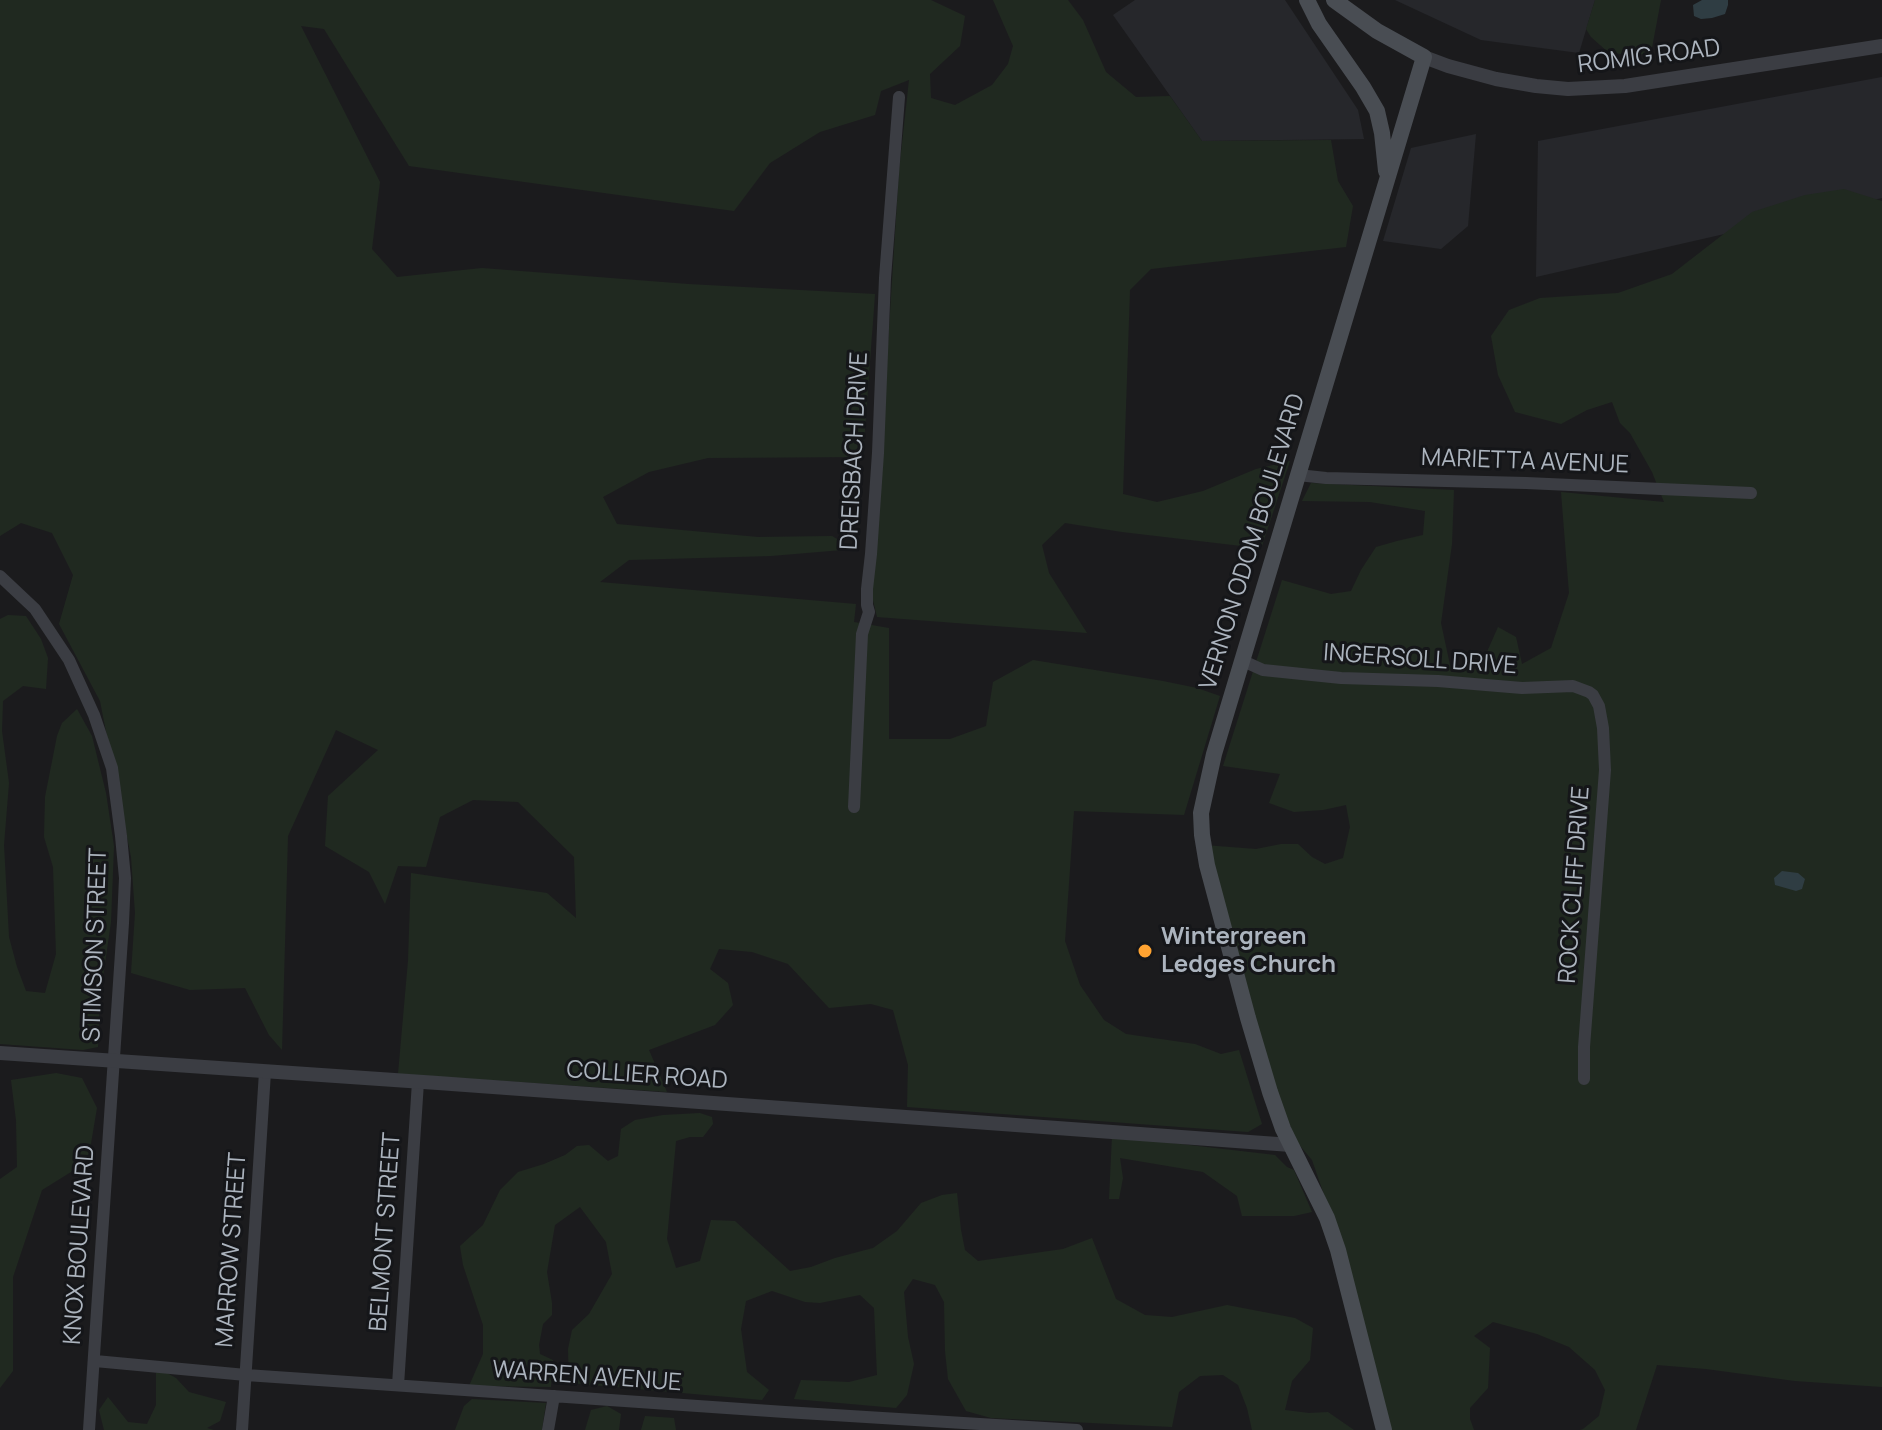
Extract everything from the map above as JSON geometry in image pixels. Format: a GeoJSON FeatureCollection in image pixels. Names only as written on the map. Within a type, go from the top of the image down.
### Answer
{"type":"FeatureCollection","features":[{"type":"Feature","properties":{"kind":"main road"},"geometry":{"type":"LineString","coordinates":[[1307,0],[1319,24],[1377,111],[1386,181]]}},
{"type":"Feature","properties":{"kind":"main road"},"geometry":{"type":"LineString","coordinates":[[1334,0],[1377,31],[1424,57]]}},
{"type":"Feature","properties":{"kind":"main road","name":"VERNON ODOM BOULEVARD"},"geometry":{"type":"LineString","coordinates":[[1384,1430],[1338,1250],[1327,1218],[1283,1129],[1248,1018],[1207,865],[1201,813],[1214,754],[1424,57]]}},
{"type":"Feature","properties":{"kind":"street","name":"ROMIG ROAD"},"geometry":{"type":"LineString","coordinates":[[1424,57],[1496,79],[1568,89],[1625,86],[1882,46]]}},
{"type":"Feature","properties":{"kind":"street","name":"DREISBACH DRIVE"},"geometry":{"type":"LineString","coordinates":[[854,807],[862,634],[869,612],[867,589],[878,453],[885,278],[899,97]]}},
{"type":"Feature","properties":{"kind":"street","name":"MARIETTA AVENUE"},"geometry":{"type":"LineString","coordinates":[[1298,475],[1751,493]]}},
{"type":"Feature","properties":{"kind":"street","name":"STIMSON STREET"},"geometry":{"type":"LineString","coordinates":[[0,576],[35,609],[60,644],[94,715],[112,768],[125,878],[115,1062]]}},
{"type":"Feature","properties":{"kind":"street","name":"INGERSOLL DRIVE"},"geometry":{"type":"LineString","coordinates":[[1243,661],[1263,670],[1341,678],[1522,688],[1573,686],[1593,695]]}},
{"type":"Feature","properties":{"kind":"street","name":"ROCK CLIFF DRIVE"},"geometry":{"type":"LineString","coordinates":[[1584,1079],[1605,770],[1603,728],[1599,706],[1593,695]]}},
{"type":"Feature","properties":{"kind":"street","name":"COLLIER ROAD"},"geometry":{"type":"LineString","coordinates":[[0,1053],[1291,1145]]}},
{"type":"Feature","properties":{"kind":"street","name":"KNOX BOULEVARD"},"geometry":{"type":"LineString","coordinates":[[89,1430],[115,1062]]}},
{"type":"Feature","properties":{"kind":"street","name":"MARROW STREET"},"geometry":{"type":"LineString","coordinates":[[242,1430],[265,1072]]}},
{"type":"Feature","properties":{"kind":"street","name":"BELMONT STREET"},"geometry":{"type":"LineString","coordinates":[[398,1385],[418,1082]]}},
{"type":"Feature","properties":{"kind":"street","name":"WARREN AVENUE"},"geometry":{"type":"LineString","coordinates":[[95,1361],[246,1375],[770,1412],[1077,1430]]}},
{"type":"Feature","properties":{"kind":"street"},"geometry":{"type":"LineString","coordinates":[[548,1430],[554,1396]]}},
{"type":"Feature","properties":{"kind":"shaded area"},"geometry":{"type":"Polygon","coordinates":[[[0,0],[931,0],[965,16],[960,46],[930,74],[931,98],[955,105],[992,85],[1008,64],[1013,46],[993,0],[1068,0],[1083,20],[1106,72],[1136,97],[1170,96],[1202,141],[1331,140],[1338,181],[1353,206],[1346,247],[1151,269],[1130,290],[1123,494],[1157,502],[1203,491],[1256,469],[1290,461],[1262,546],[1065,523],[1042,545],[1049,573],[1087,633],[877,617],[872,596],[899,171],[909,80],[881,91],[875,115],[820,132],[770,163],[734,211],[409,166],[324,29],[301,26],[380,182],[372,249],[397,277],[482,268],[875,294],[863,457],[708,458],[649,472],[603,497],[617,524],[758,537],[832,536],[854,549],[771,556],[629,560],[600,582],[856,604],[854,622],[889,628],[889,739],[950,739],[986,726],[993,682],[1033,660],[1163,681],[1220,696],[1184,815],[1074,811],[1065,941],[1080,985],[1104,1020],[1126,1034],[1195,1044],[1221,1054],[1239,1050],[1262,1124],[1248,1132],[907,1107],[908,1065],[893,1010],[871,1004],[829,1008],[788,964],[752,952],[719,949],[710,969],[728,983],[733,1005],[715,1025],[649,1050],[667,1092],[398,1074],[408,961],[411,873],[547,893],[576,918],[574,857],[518,802],[473,800],[440,817],[426,867],[398,866],[385,904],[369,872],[325,846],[328,796],[378,750],[336,730],[288,836],[282,1050],[269,1035],[245,988],[190,990],[131,973],[135,913],[131,857],[100,701],[59,624],[73,575],[52,533],[21,523],[0,536],[0,0]]]}},
{"type":"Feature","properties":{"kind":"shaded area"},"geometry":{"type":"Polygon","coordinates":[[[1135,0],[1285,0],[1358,110],[1364,139],[1202,141],[1113,15],[1135,0]]]}},
{"type":"Feature","properties":{"kind":"shaded area"},"geometry":{"type":"Polygon","coordinates":[[[1395,0],[1595,0],[1579,53],[1481,40],[1395,0]]]}},
{"type":"Feature","properties":{"kind":"shaded area"},"geometry":{"type":"Polygon","coordinates":[[[1595,0],[1661,0],[1651,53],[1609,53],[1591,37],[1586,29],[1595,0]]]}},
{"type":"Feature","properties":{"kind":"shaded area"},"geometry":{"type":"Polygon","coordinates":[[[1702,0],[1728,0],[1725,14],[1701,19],[1694,16],[1693,5],[1702,0]]]}},
{"type":"Feature","properties":{"kind":"shaded area"},"geometry":{"type":"Polygon","coordinates":[[[1882,77],[1882,198],[1536,277],[1538,141],[1882,77]]]}},
{"type":"Feature","properties":{"kind":"shaded area"},"geometry":{"type":"Polygon","coordinates":[[[1476,134],[1468,226],[1441,249],[1383,241],[1411,148],[1476,134]]]}},
{"type":"Feature","properties":{"kind":"shaded area"},"geometry":{"type":"Polygon","coordinates":[[[1844,189],[1882,201],[1882,1387],[1795,1381],[1657,1365],[1636,1430],[1580,1430],[1599,1416],[1605,1390],[1595,1370],[1569,1347],[1493,1322],[1474,1336],[1490,1348],[1488,1388],[1470,1408],[1474,1430],[1391,1430],[1338,1235],[1312,1160],[1290,1134],[1204,845],[1256,849],[1298,844],[1325,864],[1343,858],[1350,827],[1346,805],[1294,812],[1269,803],[1280,774],[1223,766],[1282,580],[1331,594],[1351,591],[1376,547],[1423,535],[1425,511],[1370,502],[1302,501],[1311,483],[1454,490],[1452,544],[1441,623],[1450,665],[1479,670],[1498,627],[1516,637],[1522,664],[1551,648],[1569,593],[1561,492],[1664,502],[1652,472],[1630,433],[1620,423],[1612,402],[1587,410],[1561,424],[1515,412],[1498,375],[1491,336],[1509,310],[1540,298],[1618,293],[1672,274],[1752,212],[1805,195],[1844,189]]]}},
{"type":"Feature","properties":{"kind":"shaded area"},"geometry":{"type":"Polygon","coordinates":[[[8,615],[26,616],[41,639],[48,658],[46,689],[23,686],[3,701],[2,731],[9,783],[4,845],[9,937],[26,991],[45,993],[56,954],[53,867],[44,837],[45,797],[57,736],[62,723],[77,709],[92,736],[106,793],[114,846],[111,922],[100,998],[98,1047],[83,1050],[0,1044],[0,619],[8,615]]]}},
{"type":"Feature","properties":{"kind":"shaded area"},"geometry":{"type":"Polygon","coordinates":[[[1782,871],[1798,873],[1805,879],[1802,889],[1796,891],[1775,885],[1774,878],[1782,871]]]}},
{"type":"Feature","properties":{"kind":"shaded area"},"geometry":{"type":"Polygon","coordinates":[[[56,1073],[82,1078],[97,1108],[89,1155],[71,1172],[42,1190],[13,1277],[13,1371],[0,1388],[0,1179],[17,1167],[11,1080],[56,1073]]]}},
{"type":"Feature","properties":{"kind":"shaded area"},"geometry":{"type":"Polygon","coordinates":[[[700,1113],[712,1117],[713,1124],[703,1137],[676,1141],[667,1239],[676,1268],[700,1261],[711,1220],[735,1221],[790,1271],[873,1248],[897,1231],[921,1203],[957,1193],[965,1250],[978,1261],[1063,1249],[1092,1238],[1116,1299],[1145,1315],[1172,1317],[1227,1305],[1295,1318],[1313,1328],[1310,1360],[1292,1381],[1285,1410],[1328,1412],[1354,1430],[1252,1430],[1238,1385],[1223,1375],[1200,1376],[1179,1392],[1172,1427],[991,1418],[966,1411],[948,1379],[944,1302],[935,1285],[913,1279],[904,1292],[914,1364],[907,1395],[896,1408],[794,1399],[801,1380],[849,1382],[877,1375],[874,1308],[860,1295],[820,1303],[805,1302],[772,1291],[746,1301],[741,1329],[747,1372],[769,1390],[762,1400],[569,1383],[568,1349],[572,1330],[589,1314],[612,1274],[606,1242],[580,1207],[555,1225],[547,1272],[552,1315],[543,1324],[539,1345],[540,1354],[553,1360],[551,1387],[469,1386],[483,1354],[483,1325],[463,1265],[460,1246],[483,1225],[500,1190],[518,1172],[565,1155],[577,1146],[589,1145],[608,1161],[618,1156],[621,1129],[635,1120],[700,1113]]]}},
{"type":"Feature","properties":{"kind":"shaded area"},"geometry":{"type":"Polygon","coordinates":[[[1112,1136],[1275,1155],[1294,1170],[1312,1212],[1294,1216],[1242,1216],[1237,1196],[1203,1172],[1120,1158],[1123,1178],[1119,1199],[1109,1199],[1112,1136]]]}},
{"type":"Feature","properties":{"kind":"shaded area"},"geometry":{"type":"Polygon","coordinates":[[[156,1372],[176,1378],[189,1392],[226,1402],[220,1421],[207,1428],[214,1430],[104,1430],[99,1410],[108,1397],[128,1422],[147,1424],[156,1405],[156,1372]]]}},
{"type":"Feature","properties":{"kind":"shaded area"},"geometry":{"type":"Polygon","coordinates":[[[472,1399],[546,1403],[542,1430],[455,1430],[464,1406],[472,1399]]]}},
{"type":"Feature","properties":{"kind":"shaded area"},"geometry":{"type":"Polygon","coordinates":[[[607,1406],[621,1414],[619,1430],[585,1430],[591,1410],[607,1406]]]}},
{"type":"Feature","properties":{"kind":"shaded area"},"geometry":{"type":"Polygon","coordinates":[[[645,1416],[674,1418],[676,1430],[641,1430],[645,1416]]]}},
{"type":"Feature","properties":{"kind":"place","name":"Wintergreen Ledges Church"},"geometry":{"type":"Point","coordinates":[1145,951]}}]}
